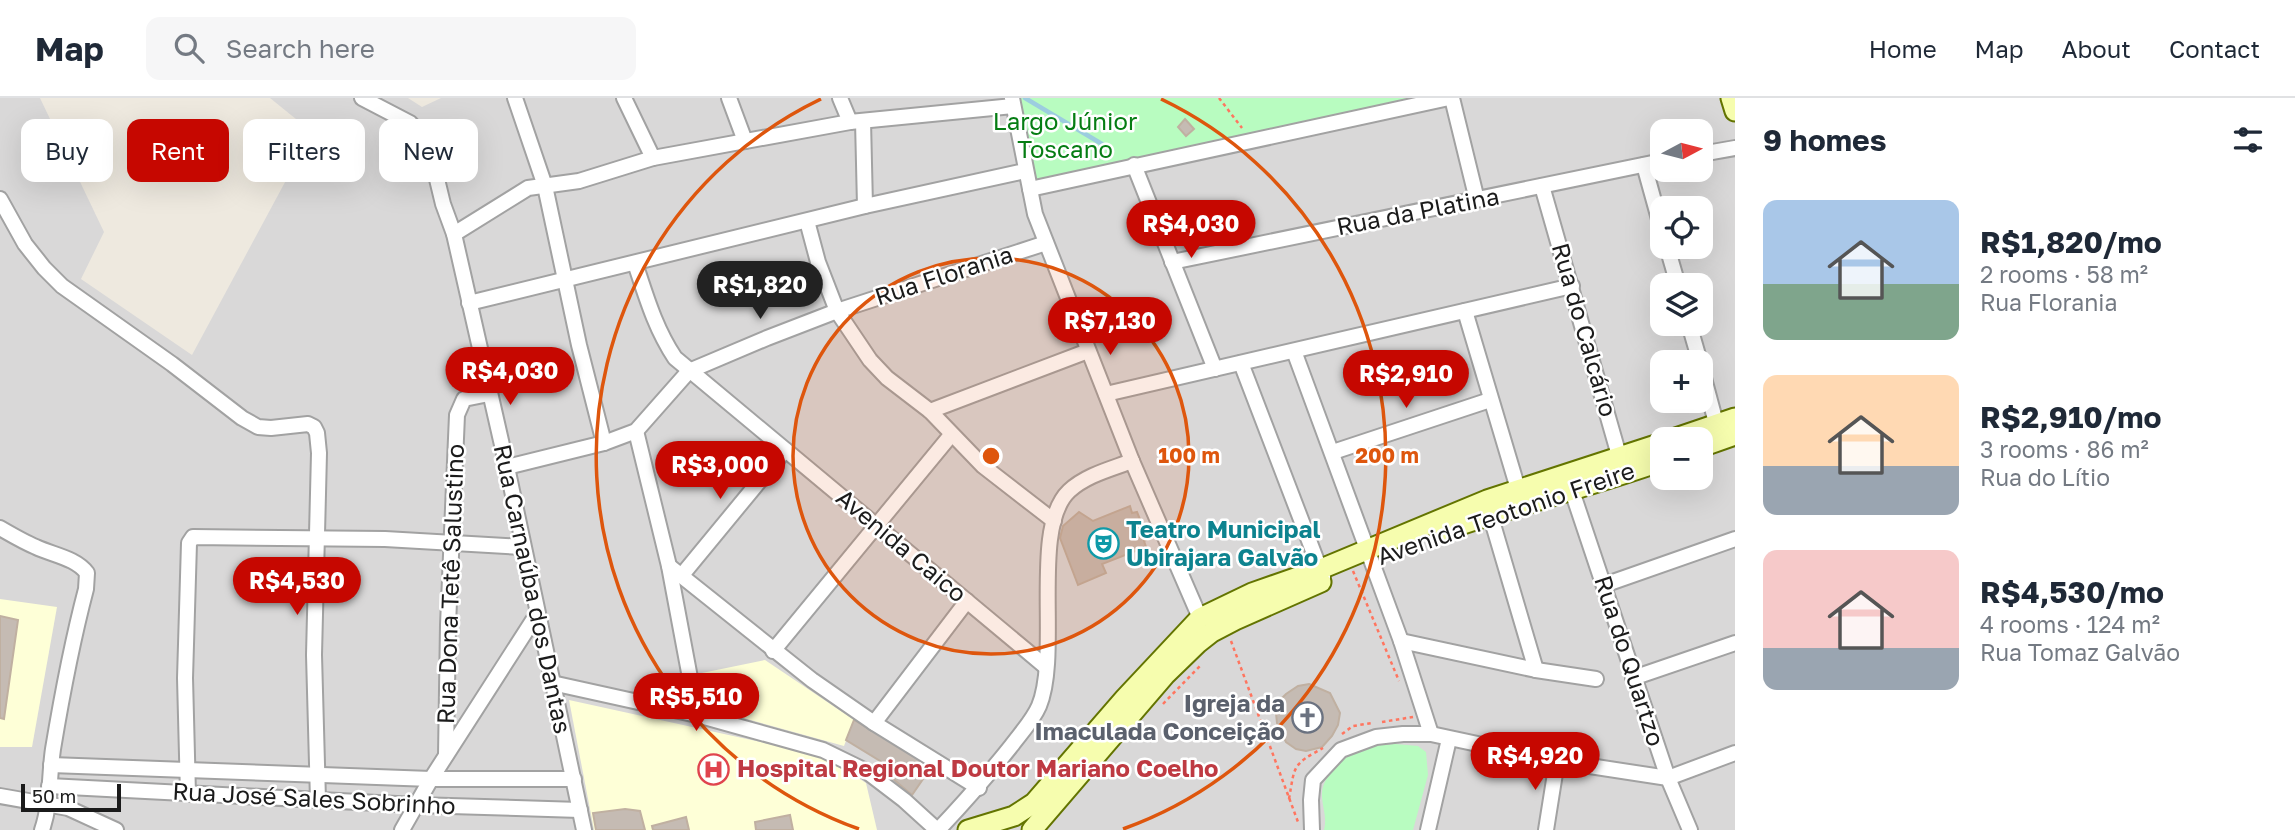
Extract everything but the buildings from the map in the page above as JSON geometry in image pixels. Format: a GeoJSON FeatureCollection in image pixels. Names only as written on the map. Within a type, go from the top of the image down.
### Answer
{"type":"FeatureCollection","features":[{"type":"Feature","properties":{"kind":"street","name":"Rua Carnaúba dos Dantas"},"geometry":{"type":"LineString","coordinates":[[362,98],[410,123],[428,142],[443,204],[454,234],[507,467],[584,830]]}},
{"type":"Feature","properties":{"kind":"street"},"geometry":{"type":"LineString","coordinates":[[515,98],[545,186],[604,443]]}},
{"type":"Feature","properties":{"kind":"street"},"geometry":{"type":"LineString","coordinates":[[624,98],[653,158]]}},
{"type":"Feature","properties":{"kind":"street"},"geometry":{"type":"LineString","coordinates":[[729,98],[745,141]]}},
{"type":"Feature","properties":{"kind":"street"},"geometry":{"type":"LineString","coordinates":[[840,98],[856,122],[865,206]]}},
{"type":"Feature","properties":{"kind":"street"},"geometry":{"type":"LineString","coordinates":[[1030,189],[1451,98],[1477,200]]}},
{"type":"Feature","properties":{"kind":"street"},"geometry":{"type":"LineString","coordinates":[[1731,98],[1735,111]]}},
{"type":"Feature","properties":{"kind":"street"},"geometry":{"type":"LineString","coordinates":[[454,234],[528,188],[579,181],[653,158],[856,122],[1013,102],[1035,214],[1132,461],[1200,618]]}},
{"type":"Feature","properties":{"kind":"street"},"geometry":{"type":"LineString","coordinates":[[1713,152],[1735,148]]}},
{"type":"Feature","properties":{"kind":"street","name":"Rua da Platina"},"geometry":{"type":"LineString","coordinates":[[1172,261],[1650,163]]}},
{"type":"Feature","properties":{"kind":"street"},"geometry":{"type":"LineString","coordinates":[[1644,164],[1653,196]]}},
{"type":"Feature","properties":{"kind":"street"},"geometry":{"type":"LineString","coordinates":[[1134,165],[1215,369]]}},
{"type":"Feature","properties":{"kind":"street"},"geometry":{"type":"LineString","coordinates":[[469,303],[865,206],[1026,171]]}},
{"type":"Feature","properties":{"kind":"street","name":"Rua do Calcário"},"geometry":{"type":"LineString","coordinates":[[1542,186],[1622,466]]}},
{"type":"Feature","properties":{"kind":"street"},"geometry":{"type":"LineString","coordinates":[[0,198],[25,244],[62,286],[172,364],[242,418],[258,427],[308,424],[314,427],[319,453],[314,655],[318,800]]}},
{"type":"Feature","properties":{"kind":"street"},"geometry":{"type":"LineString","coordinates":[[807,221],[818,262],[836,311],[878,369],[930,411],[983,466],[1054,521]]}},
{"type":"Feature","properties":{"kind":"street","name":"Rua Florania"},"geometry":{"type":"LineString","coordinates":[[507,467],[604,443],[636,431],[689,371],[767,338],[836,311],[1046,243]]}},
{"type":"Feature","properties":{"kind":"street","name":"Avenida Caico"},"geometry":{"type":"LineString","coordinates":[[635,263],[651,315],[675,358],[1046,667]]}},
{"type":"Feature","properties":{"kind":"street"},"geometry":{"type":"LineString","coordinates":[[1106,394],[1572,286]]}},
{"type":"Feature","properties":{"kind":"street"},"geometry":{"type":"LineString","coordinates":[[1465,310],[1520,496]]}},
{"type":"Feature","properties":{"kind":"street"},"geometry":{"type":"LineString","coordinates":[[930,411],[1088,351]]}},
{"type":"Feature","properties":{"kind":"street"},"geometry":{"type":"LineString","coordinates":[[1294,351],[1401,640],[1431,734]]}},
{"type":"Feature","properties":{"kind":"street"},"geometry":{"type":"LineString","coordinates":[[1241,363],[1323,575]]}},
{"type":"Feature","properties":{"kind":"street","name":"Rua Dona Tetê Salustino"},"geometry":{"type":"LineString","coordinates":[[446,755],[455,434],[460,405],[464,399],[489,394]]}},
{"type":"Feature","properties":{"kind":"street"},"geometry":{"type":"LineString","coordinates":[[1713,396],[1727,429]]}},
{"type":"Feature","properties":{"kind":"street"},"geometry":{"type":"LineString","coordinates":[[1333,452],[1490,400]]}},
{"type":"Feature","properties":{"kind":"street"},"geometry":{"type":"LineString","coordinates":[[636,431],[670,566],[697,715]]}},
{"type":"Feature","properties":{"kind":"street"},"geometry":{"type":"LineString","coordinates":[[774,651],[951,435]]}},
{"type":"Feature","properties":{"kind":"street"},"geometry":{"type":"LineString","coordinates":[[682,575],[785,450]]}},
{"type":"Feature","properties":{"kind":"street","name":"Avenida Teotonio Freire"},"geometry":{"type":"LineString","coordinates":[[1368,555],[1490,514],[1520,496],[1572,491],[1650,450]]}},
{"type":"Feature","properties":{"kind":"street"},"geometry":{"type":"LineString","coordinates":[[552,683],[697,715],[822,750],[866,771],[937,830],[979,788],[1031,721],[1039,706],[1044,689],[1048,641],[1047,574],[1058,507],[1068,492],[1088,478],[1132,461]]}},
{"type":"Feature","properties":{"kind":"street","name":"Avenida Teotonio Freire"},"geometry":{"type":"LineString","coordinates":[[968,830],[1024,811],[1212,632],[1368,555],[1520,496],[1622,466],[1650,462]]}},
{"type":"Feature","properties":{"kind":"street","name":"Rua do Quartzo"},"geometry":{"type":"LineString","coordinates":[[1572,491],[1633,678],[1668,778],[1690,830]]}},
{"type":"Feature","properties":{"kind":"street"},"geometry":{"type":"LineString","coordinates":[[1490,514],[1536,670]]}},
{"type":"Feature","properties":{"kind":"street"},"geometry":{"type":"LineString","coordinates":[[0,528],[37,548],[74,562],[88,573],[64,681],[42,830]]}},
{"type":"Feature","properties":{"kind":"street"},"geometry":{"type":"LineString","coordinates":[[188,793],[186,595],[188,550],[193,537],[386,539],[523,547]]}},
{"type":"Feature","properties":{"kind":"street"},"geometry":{"type":"LineString","coordinates":[[1604,585],[1735,539]]}},
{"type":"Feature","properties":{"kind":"street"},"geometry":{"type":"LineString","coordinates":[[670,566],[774,651],[874,723],[979,788]]}},
{"type":"Feature","properties":{"kind":"street","name":"Avenida Teotonio Freire"},"geometry":{"type":"LineString","coordinates":[[1032,830],[1104,734],[1200,618],[1252,593],[1323,575]]}},
{"type":"Feature","properties":{"kind":"street"},"geometry":{"type":"LineString","coordinates":[[874,723],[967,601]]}},
{"type":"Feature","properties":{"kind":"street"},"geometry":{"type":"LineString","coordinates":[[403,830],[431,779],[537,614]]}},
{"type":"Feature","properties":{"kind":"street"},"geometry":{"type":"LineString","coordinates":[[1401,640],[1536,670],[1596,680]]}},
{"type":"Feature","properties":{"kind":"street"},"geometry":{"type":"LineString","coordinates":[[1633,678],[1735,643]]}},
{"type":"Feature","properties":{"kind":"street"},"geometry":{"type":"LineString","coordinates":[[1306,828],[1313,780],[1341,750],[1376,737],[1431,734],[1557,761],[1668,778],[1735,754]]}},
{"type":"Feature","properties":{"kind":"street"},"geometry":{"type":"LineString","coordinates":[[1428,830],[1449,739]]}},
{"type":"Feature","properties":{"kind":"street"},"geometry":{"type":"LineString","coordinates":[[1546,830],[1557,761]]}},
{"type":"Feature","properties":{"kind":"street","name":"Rua José Sales Sobrinho"},"geometry":{"type":"LineString","coordinates":[[51,765],[431,779],[574,779]]}},
{"type":"Feature","properties":{"kind":"street","name":"Rua José Sales Sobrinho"},"geometry":{"type":"LineString","coordinates":[[49,786],[416,806],[580,810]]}},
{"type":"Feature","properties":{"kind":"street"},"geometry":{"type":"LineString","coordinates":[[0,796],[68,808],[116,830]]}},
{"type":"Feature","properties":{"kind":"street"},"geometry":{"type":"LineString","coordinates":[[968,799],[968,830]]}},
{"type":"Feature","properties":{"kind":"path"},"geometry":{"type":"LineString","coordinates":[[1219,98],[1246,133]]}},
{"type":"Feature","properties":{"kind":"path"},"geometry":{"type":"LineString","coordinates":[[1353,571],[1403,692]]}},
{"type":"Feature","properties":{"kind":"path"},"geometry":{"type":"LineString","coordinates":[[1229,635],[1289,799],[1306,828]]}},
{"type":"Feature","properties":{"kind":"path"},"geometry":{"type":"LineString","coordinates":[[1289,799],[1295,766],[1302,759],[1322,749],[1353,726],[1413,716]]}},
{"type":"Feature","properties":{"kind":"shaded area"},"geometry":{"type":"Polygon","coordinates":[[[0,98],[40,98],[50,119],[21,119],[21,182],[80,182],[104,232],[81,279],[192,355],[285,182],[365,182],[365,119],[296,119],[270,98],[408,98],[422,107],[441,98],[1735,98],[1735,830],[0,830],[0,98]]]}},
{"type":"Feature","properties":{"kind":"shaded area"},"geometry":{"type":"Polygon","coordinates":[[[0,599],[57,607],[32,747],[0,747],[0,599]]]}},
{"type":"Feature","properties":{"kind":"shaded area"},"geometry":{"type":"Polygon","coordinates":[[[765,660],[854,720],[844,746],[704,707],[697,674],[765,660]]]}},
{"type":"Feature","properties":{"kind":"shaded area","name":"Hospital Regional Doutor Mariano Coelho"},"geometry":{"type":"Polygon","coordinates":[[[569,700],[824,756],[866,783],[877,830],[594,830],[569,700]]]}},
{"type":"Feature","properties":{"kind":"green space","name":"Largo Júnior Toscano"},"geometry":{"type":"Polygon","coordinates":[[[1018,98],[1417,98],[1037,180],[1018,98]]]}},
{"type":"Feature","properties":{"kind":"green space"},"geometry":{"type":"Polygon","coordinates":[[[1395,744],[1418,746],[1426,752],[1428,775],[1413,830],[1324,830],[1322,789],[1329,775],[1348,756],[1362,748],[1395,744]]]}},
{"type":"Feature","properties":{"kind":"waterway"},"geometry":{"type":"LineString","coordinates":[[1025,98],[1112,150]]}},
{"type":"Feature","properties":{"kind":"place","name":"Teatro Municipal Ubirajara Galvão"},"geometry":{"type":"Point","coordinates":[1103,544]}},
{"type":"Feature","properties":{"kind":"place","name":"Igreja da Imaculada Conceição"},"geometry":{"type":"Point","coordinates":[1308,718]}},
{"type":"Feature","properties":{"kind":"place","name":"Hospital Regional Doutor Mariano Coelho"},"geometry":{"type":"Point","coordinates":[714,769]}}]}
